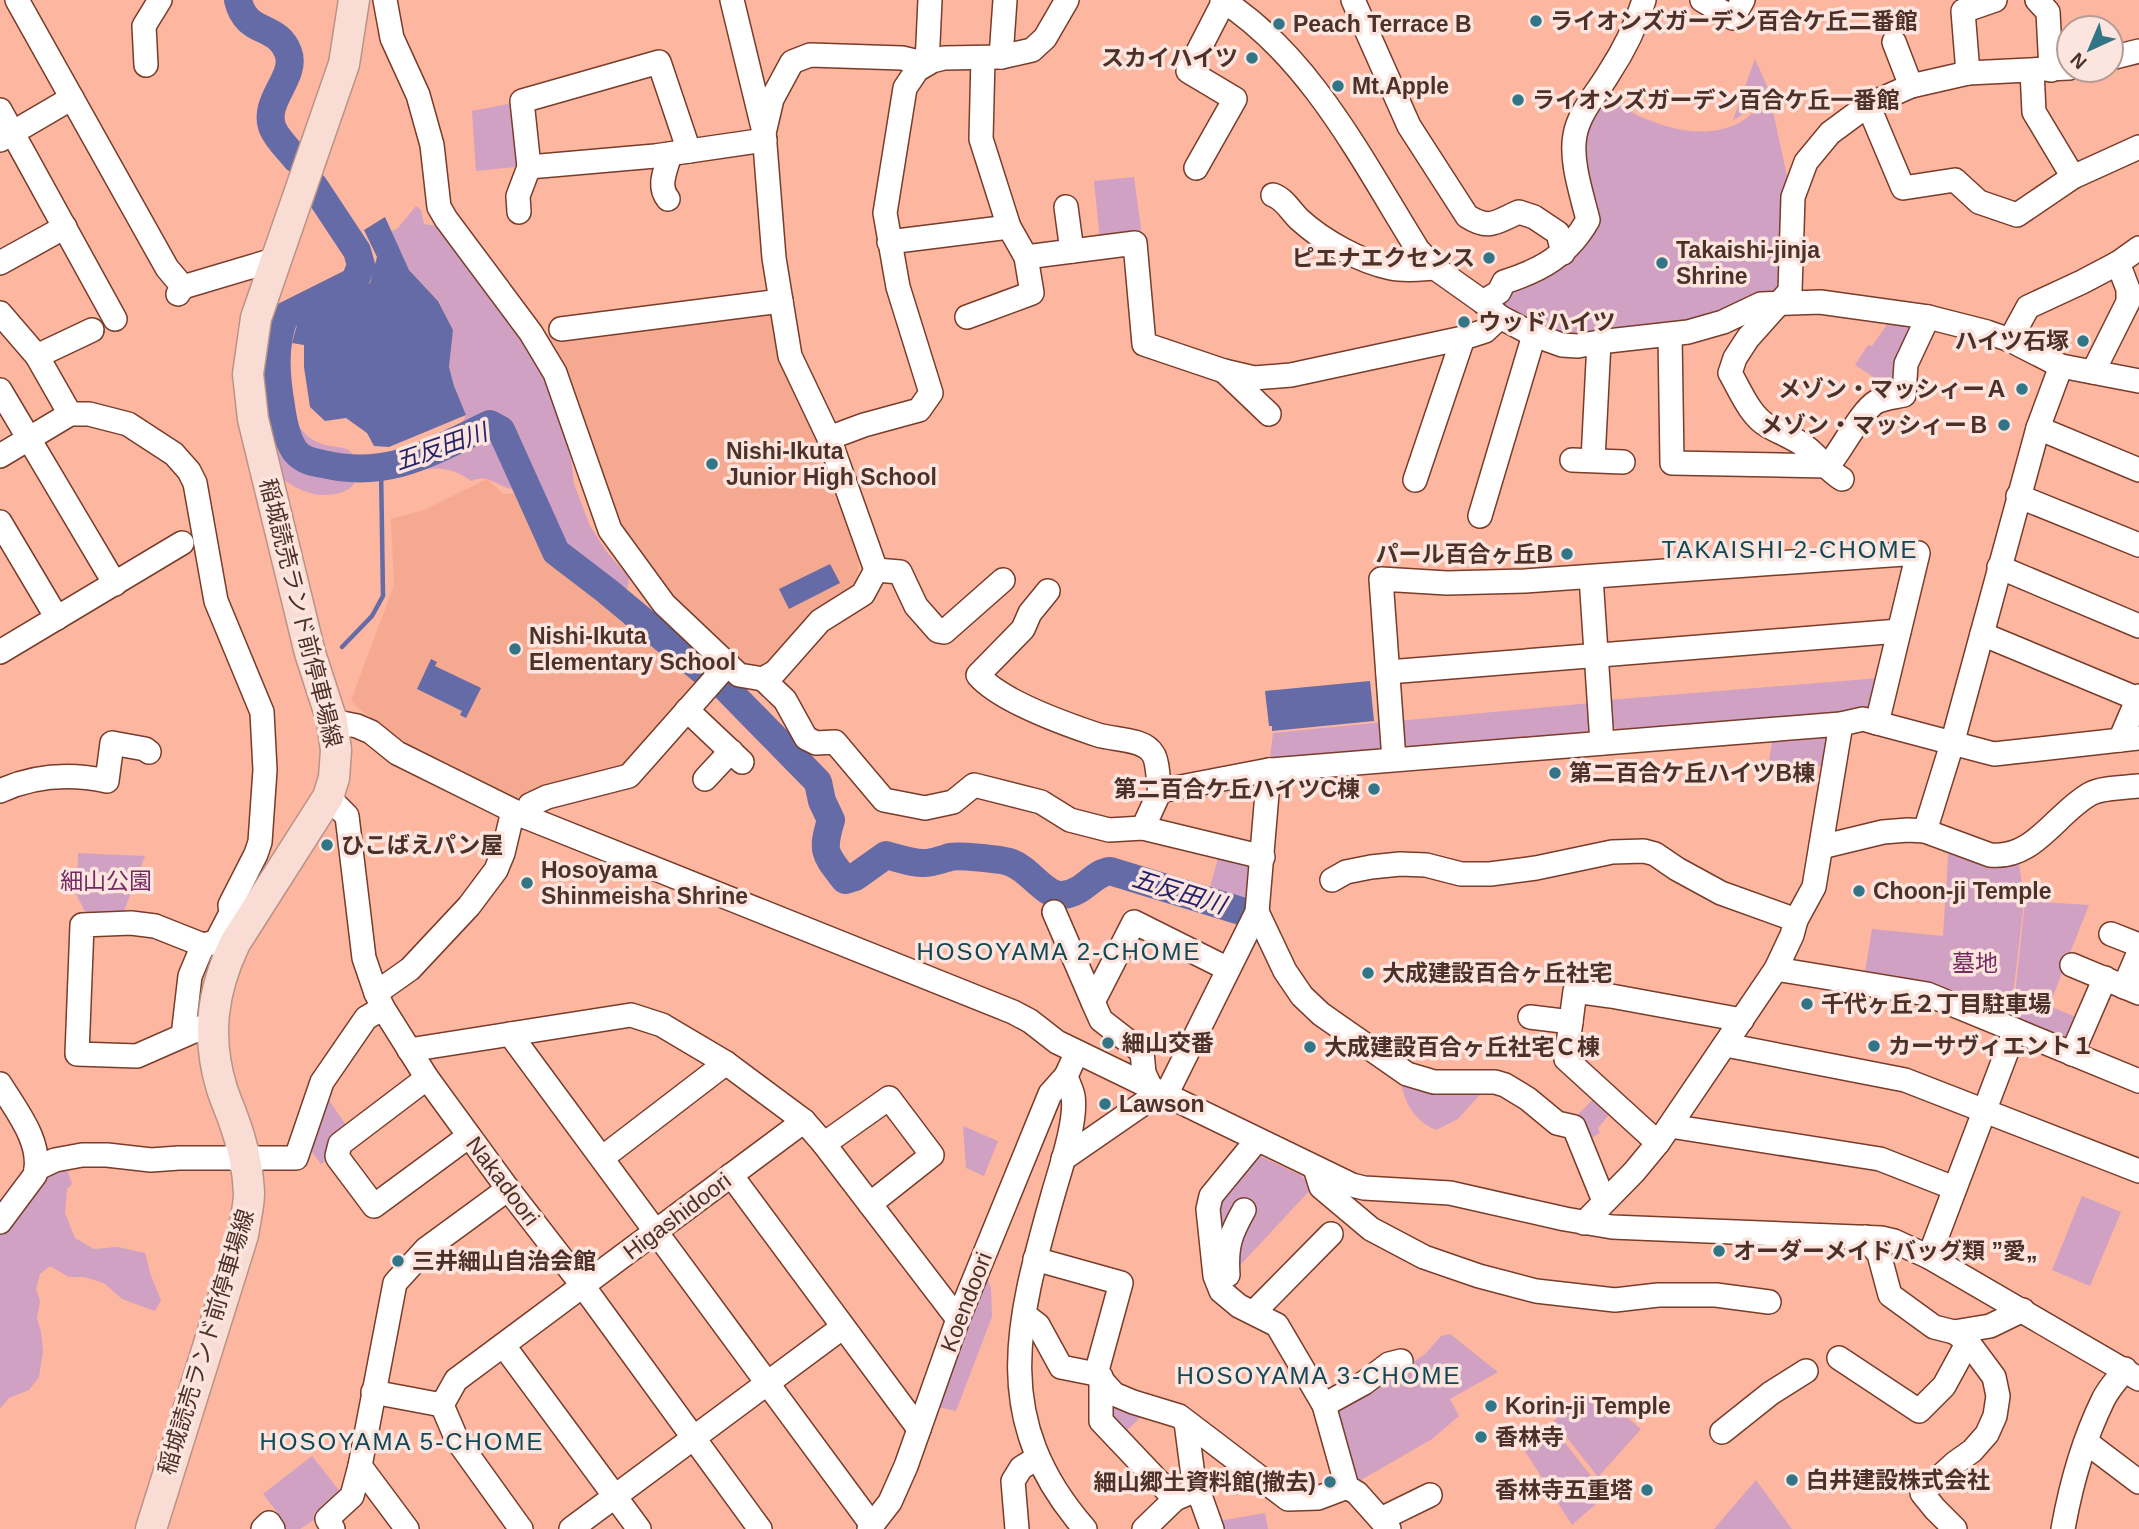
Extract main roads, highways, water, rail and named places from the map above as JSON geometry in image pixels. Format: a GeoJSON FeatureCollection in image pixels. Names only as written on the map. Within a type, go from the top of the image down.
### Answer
{"type":"FeatureCollection","features":[{"type":"Feature","properties":{"kind":"main road","name":"稲城読売ランド前停車場線"},"geometry":{"type":"LineString","coordinates":[[151,1529],[243,1235],[249,1196],[245,1157],[214,1055],[212,1023],[216,995],[223,968],[235,943],[328,797],[334,778],[337,750],[332,722],[310,653],[253,419],[248,374],[256,318],[344,65],[354,0]]}},
{"type":"Feature","properties":{"kind":"water"},"geometry":{"type":"Polygon","coordinates":[[[385,217],[409,270],[438,301],[453,330],[449,367],[466,415],[389,447],[374,446],[367,433],[346,418],[325,421],[310,407],[304,367],[304,345],[292,343],[297,325],[370,283],[377,257],[364,230],[385,217]]]}},
{"type":"Feature","properties":{"kind":"water"},"geometry":{"type":"Polygon","coordinates":[[[830,564],[840,583],[789,609],[779,589],[830,564]]]}},
{"type":"Feature","properties":{"kind":"water"},"geometry":{"type":"Polygon","coordinates":[[[431,659],[437,662],[435,666],[481,688],[466,718],[460,715],[462,711],[417,689],[431,659]]]}},
{"type":"Feature","properties":{"kind":"water"},"geometry":{"type":"Polygon","coordinates":[[[1370,681],[1374,721],[1272,731],[1272,726],[1269,726],[1265,691],[1370,681]]]}},
{"type":"Feature","properties":{"kind":"waterway","name":"五反田川"},"geometry":{"type":"LineString","coordinates":[[238,0],[248,19],[277,37],[288,52],[288,71],[275,99],[271,119],[275,133],[296,159]]}},
{"type":"Feature","properties":{"kind":"waterway","name":"五反田川"},"geometry":{"type":"LineString","coordinates":[[314,186],[357,251],[361,265],[355,281],[285,316],[281,327],[277,349],[278,384],[285,429],[295,451],[311,461],[347,468],[369,468],[390,465],[430,453],[490,424],[501,430],[556,552],[709,676]]}},
{"type":"Feature","properties":{"kind":"waterway"},"geometry":{"type":"LineString","coordinates":[[342,647],[372,616],[383,596],[381,467]]}},
{"type":"Feature","properties":{"kind":"waterway","name":"五反田川"},"geometry":{"type":"LineString","coordinates":[[720,682],[818,782],[822,801],[831,820],[826,840],[827,853],[845,880],[855,877],[886,855],[923,863],[950,857],[979,858],[1017,865],[1043,887],[1056,894],[1077,891],[1098,875],[1110,871],[1241,911]]}},
{"type":"Feature","properties":{"kind":"place","name":"ライオンズガーデン百合ケ丘二番館"},"geometry":{"type":"Point","coordinates":[1536,21]}},
{"type":"Feature","properties":{"kind":"place","name":"Peach Terrace B"},"geometry":{"type":"Point","coordinates":[1279,24]}},
{"type":"Feature","properties":{"kind":"place","name":"スカイハイツ"},"geometry":{"type":"Point","coordinates":[1252,58]}},
{"type":"Feature","properties":{"kind":"place","name":"Mt.Apple"},"geometry":{"type":"Point","coordinates":[1338,86]}},
{"type":"Feature","properties":{"kind":"place","name":"ライオンズガーデン百合ケ丘一番館"},"geometry":{"type":"Point","coordinates":[1518,100]}},
{"type":"Feature","properties":{"kind":"place","name":"ピエナエクセンス"},"geometry":{"type":"Point","coordinates":[1489,258]}},
{"type":"Feature","properties":{"kind":"place","name":"Takaishi-jinja Shrine"},"geometry":{"type":"Point","coordinates":[1662,263]}},
{"type":"Feature","properties":{"kind":"place","name":"ウッドハイツ"},"geometry":{"type":"Point","coordinates":[1464,322]}},
{"type":"Feature","properties":{"kind":"place","name":"ハイツ石塚"},"geometry":{"type":"Point","coordinates":[2083,341]}},
{"type":"Feature","properties":{"kind":"place","name":"メゾン・マッシィーＡ"},"geometry":{"type":"Point","coordinates":[2022,389]}},
{"type":"Feature","properties":{"kind":"place","name":"メゾン・マッシィーＢ"},"geometry":{"type":"Point","coordinates":[2004,425]}},
{"type":"Feature","properties":{"kind":"place","name":"Nishi-Ikuta Junior High School"},"geometry":{"type":"Point","coordinates":[712,464]}},
{"type":"Feature","properties":{"kind":"place","name":"パール百合ヶ丘B"},"geometry":{"type":"Point","coordinates":[1567,554]}},
{"type":"Feature","properties":{"kind":"place","name":"Nishi-Ikuta Elementary School"},"geometry":{"type":"Point","coordinates":[515,649]}},
{"type":"Feature","properties":{"kind":"place","name":"第二百合ケ丘ハイツB棟"},"geometry":{"type":"Point","coordinates":[1555,773]}},
{"type":"Feature","properties":{"kind":"place","name":"第二百合ケ丘ハイツC棟"},"geometry":{"type":"Point","coordinates":[1374,789]}},
{"type":"Feature","properties":{"kind":"place","name":"ひこばえパン屋"},"geometry":{"type":"Point","coordinates":[327,845]}},
{"type":"Feature","properties":{"kind":"place","name":"Hosoyama Shinmeisha Shrine"},"geometry":{"type":"Point","coordinates":[527,883]}},
{"type":"Feature","properties":{"kind":"place","name":"Choon-ji Temple"},"geometry":{"type":"Point","coordinates":[1859,891]}},
{"type":"Feature","properties":{"kind":"place","name":"大成建設百合ヶ丘社宅"},"geometry":{"type":"Point","coordinates":[1368,973]}},
{"type":"Feature","properties":{"kind":"place","name":"千代ヶ丘２丁目駐車場"},"geometry":{"type":"Point","coordinates":[1807,1004]}},
{"type":"Feature","properties":{"kind":"place","name":"細山交番"},"geometry":{"type":"Point","coordinates":[1108,1043]}},
{"type":"Feature","properties":{"kind":"place","name":"カーサヴィエント１"},"geometry":{"type":"Point","coordinates":[1874,1046]}},
{"type":"Feature","properties":{"kind":"place","name":"大成建設百合ヶ丘社宅Ｃ棟"},"geometry":{"type":"Point","coordinates":[1310,1047]}},
{"type":"Feature","properties":{"kind":"place","name":"Lawson"},"geometry":{"type":"Point","coordinates":[1105,1104]}},
{"type":"Feature","properties":{"kind":"place","name":"オーダーメイドバッグ類 ”愛„"},"geometry":{"type":"Point","coordinates":[1719,1251]}},
{"type":"Feature","properties":{"kind":"place","name":"三井細山自治会館"},"geometry":{"type":"Point","coordinates":[398,1261]}},
{"type":"Feature","properties":{"kind":"place","name":"Korin-ji Temple"},"geometry":{"type":"Point","coordinates":[1491,1406]}},
{"type":"Feature","properties":{"kind":"place","name":"香林寺"},"geometry":{"type":"Point","coordinates":[1481,1437]}},
{"type":"Feature","properties":{"kind":"place","name":"白井建設株式会社"},"geometry":{"type":"Point","coordinates":[1792,1480]}},
{"type":"Feature","properties":{"kind":"place","name":"細山郷土資料館(撤去)"},"geometry":{"type":"Point","coordinates":[1330,1482]}},
{"type":"Feature","properties":{"kind":"place","name":"香林寺五重塔"},"geometry":{"type":"Point","coordinates":[1647,1490]}},
{"type":"Feature","properties":{"kind":"district","name":"TAKAISHI 2-CHOME"},"geometry":{"type":"Point","coordinates":[1790,550]}},
{"type":"Feature","properties":{"kind":"district","name":"HOSOYAMA 2-CHOME"},"geometry":{"type":"Point","coordinates":[1059,952]}},
{"type":"Feature","properties":{"kind":"district","name":"HOSOYAMA 3-CHOME"},"geometry":{"type":"Point","coordinates":[1319,1376]}},
{"type":"Feature","properties":{"kind":"district","name":"HOSOYAMA 5-CHOME"},"geometry":{"type":"Point","coordinates":[402,1442]}},
{"type":"Feature","properties":{"kind":"park label","name":"細山公園"},"geometry":{"type":"Point","coordinates":[106,881]}},
{"type":"Feature","properties":{"kind":"park label","name":"墓地"},"geometry":{"type":"Point","coordinates":[1975,963]}}]}
